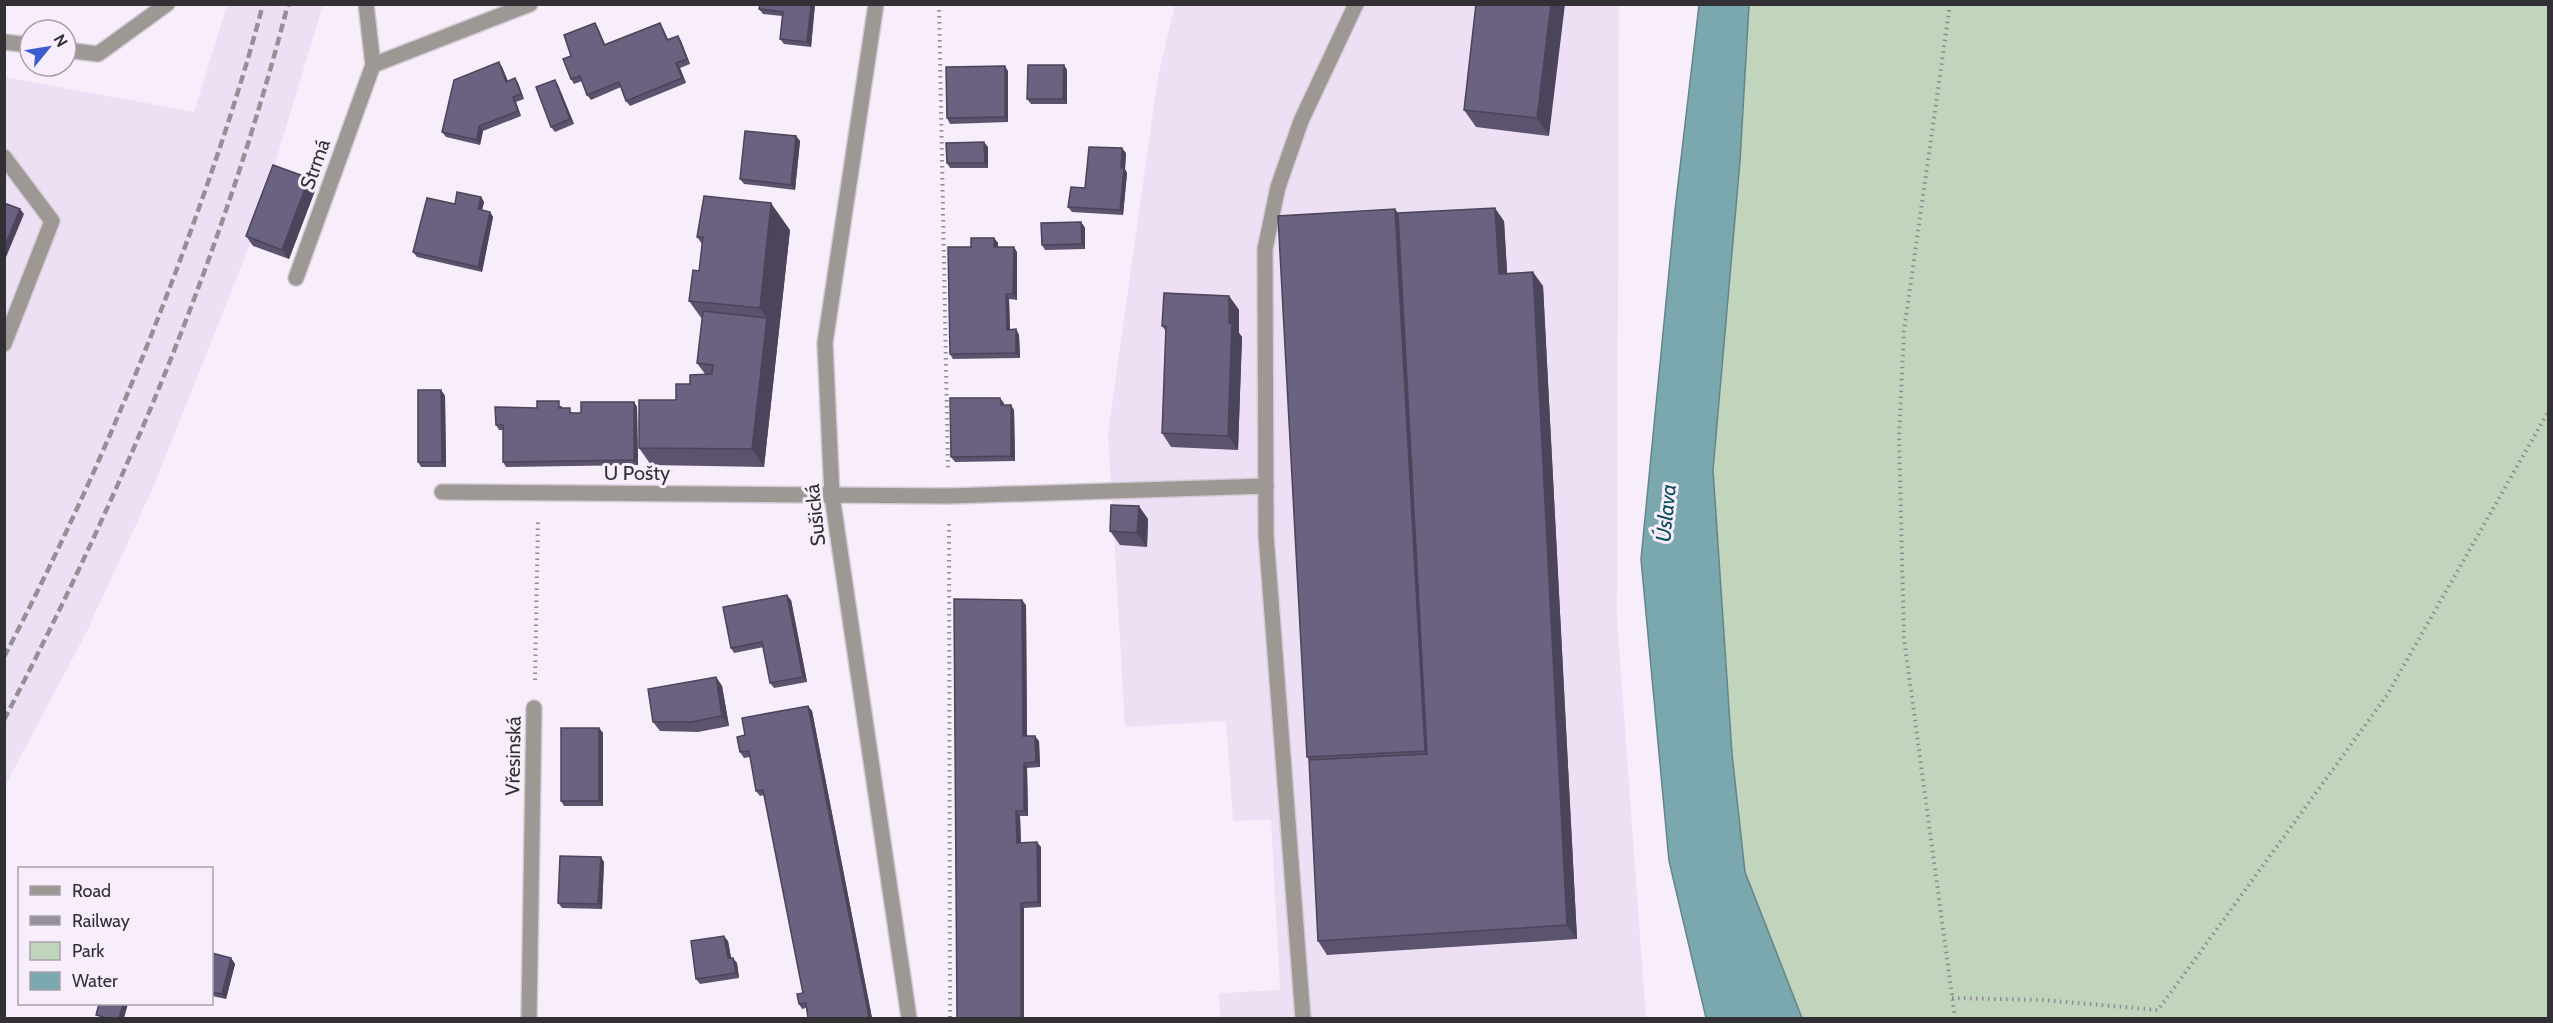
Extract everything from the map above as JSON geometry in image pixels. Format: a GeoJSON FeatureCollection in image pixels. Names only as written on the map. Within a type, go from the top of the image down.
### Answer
{"type":"FeatureCollection","features":[{"type":"Feature","properties":{"kind":"street"},"geometry":{"type":"LineString","coordinates":[[78,52],[98,54],[166,4]]}},
{"type":"Feature","properties":{"kind":"street","name":"Strmá"},"geometry":{"type":"LineString","coordinates":[[296,278],[373,65],[366,4]]}},
{"type":"Feature","properties":{"kind":"street"},"geometry":{"type":"LineString","coordinates":[[373,65],[530,4]]}},
{"type":"Feature","properties":{"kind":"street","name":"Sušická"},"geometry":{"type":"LineString","coordinates":[[876,4],[825,343],[832,496],[909,1018]]}},
{"type":"Feature","properties":{"kind":"street"},"geometry":{"type":"LineString","coordinates":[[1303,1018],[1266,535],[1265,249],[1278,187],[1301,121],[1356,4]]}},
{"type":"Feature","properties":{"kind":"street"},"geometry":{"type":"LineString","coordinates":[[4,157],[52,221],[4,345]]}},
{"type":"Feature","properties":{"kind":"street","name":"U Pošty"},"geometry":{"type":"LineString","coordinates":[[442,492],[949,496],[1266,486]]}},
{"type":"Feature","properties":{"kind":"street","name":"Vřesinská"},"geometry":{"type":"LineString","coordinates":[[529,1018],[534,708]]}},
{"type":"Feature","properties":{"kind":"path"},"geometry":{"type":"LineString","coordinates":[[939,4],[949,496],[950,1018]]}},
{"type":"Feature","properties":{"kind":"path"},"geometry":{"type":"LineString","coordinates":[[1950,4],[1904,330],[1899,438],[1904,638],[1955,1018]]}},
{"type":"Feature","properties":{"kind":"path"},"geometry":{"type":"LineString","coordinates":[[1952,998],[2043,1000],[2158,1010],[2387,695],[2548,412]]}},
{"type":"Feature","properties":{"kind":"path","name":"Vřesinská"},"geometry":{"type":"LineString","coordinates":[[534,708],[538,494]]}},
{"type":"Feature","properties":{"kind":"shaded area"},"geometry":{"type":"Polygon","coordinates":[[[227,5],[323,5],[252,239],[153,488],[86,633],[5,786],[5,77],[194,112],[227,5]]]}},
{"type":"Feature","properties":{"kind":"shaded area"},"geometry":{"type":"Polygon","coordinates":[[[1175,5],[1619,5],[1617,619],[1646,1018],[1220,1018],[1219,993],[1280,990],[1271,820],[1233,821],[1226,721],[1125,727],[1108,433],[1158,76],[1175,5]]]}},
{"type":"Feature","properties":{"kind":"green space"},"geometry":{"type":"Polygon","coordinates":[[[1749,5],[2548,5],[2548,1018],[1802,1018],[1745,872],[1732,754],[1713,470],[1740,161],[1749,5]]]}},
{"type":"Feature","properties":{"kind":"water","name":"Úslava"},"geometry":{"type":"Polygon","coordinates":[[[1699,5],[1749,5],[1740,161],[1713,470],[1732,754],[1745,872],[1802,1018],[1706,1018],[1669,861],[1641,559],[1675,210],[1699,5]]]}},
{"type":"Feature","properties":{"kind":"building"},"geometry":{"type":"Polygon","coordinates":[[[760,4],[811,4],[807,42],[780,39],[783,12],[759,9],[760,4]]]}},
{"type":"Feature","properties":{"kind":"building"},"geometry":{"type":"Polygon","coordinates":[[[1476,4],[1551,4],[1537,118],[1464,110],[1476,4]]]}},
{"type":"Feature","properties":{"kind":"building"},"geometry":{"type":"Polygon","coordinates":[[[595,23],[604,45],[660,23],[667,40],[678,36],[687,59],[676,63],[682,78],[626,101],[619,82],[587,95],[580,76],[571,79],[563,59],[571,56],[564,35],[595,23]]]}},
{"type":"Feature","properties":{"kind":"building"},"geometry":{"type":"Polygon","coordinates":[[[499,62],[506,82],[515,78],[521,94],[513,97],[518,111],[479,126],[477,140],[442,132],[454,80],[499,62]]]}},
{"type":"Feature","properties":{"kind":"building"},"geometry":{"type":"Polygon","coordinates":[[[1028,65],[1064,65],[1063,99],[1027,99],[1028,65]]]}},
{"type":"Feature","properties":{"kind":"building"},"geometry":{"type":"Polygon","coordinates":[[[1005,66],[1005,117],[947,118],[946,67],[1005,66]]]}},
{"type":"Feature","properties":{"kind":"building"},"geometry":{"type":"Polygon","coordinates":[[[555,80],[570,119],[551,127],[536,87],[555,80]]]}},
{"type":"Feature","properties":{"kind":"building"},"geometry":{"type":"Polygon","coordinates":[[[745,131],[796,136],[791,185],[740,179],[745,131]]]}},
{"type":"Feature","properties":{"kind":"building"},"geometry":{"type":"Polygon","coordinates":[[[984,142],[985,163],[947,163],[946,143],[984,142]]]}},
{"type":"Feature","properties":{"kind":"building"},"geometry":{"type":"Polygon","coordinates":[[[1089,147],[1122,148],[1121,168],[1124,168],[1120,210],[1068,207],[1071,187],[1085,188],[1089,147]]]}},
{"type":"Feature","properties":{"kind":"building"},"geometry":{"type":"Polygon","coordinates":[[[273,165],[309,178],[282,250],[246,236],[273,165]]]}},
{"type":"Feature","properties":{"kind":"building"},"geometry":{"type":"Polygon","coordinates":[[[457,192],[481,197],[478,209],[490,212],[478,267],[413,252],[427,198],[455,204],[457,192]]]}},
{"type":"Feature","properties":{"kind":"building"},"geometry":{"type":"Polygon","coordinates":[[[704,196],[771,203],[760,308],[689,301],[693,270],[699,271],[703,237],[697,237],[704,196]]]}},
{"type":"Feature","properties":{"kind":"building"},"geometry":{"type":"Polygon","coordinates":[[[4,203],[20,209],[4,248],[4,203]]]}},
{"type":"Feature","properties":{"kind":"building"},"geometry":{"type":"Polygon","coordinates":[[[1495,208],[1499,274],[1533,272],[1567,925],[1318,941],[1309,760],[1427,754],[1398,213],[1495,208]]]}},
{"type":"Feature","properties":{"kind":"building"},"geometry":{"type":"Polygon","coordinates":[[[1395,209],[1425,751],[1307,757],[1278,216],[1395,209]]]}},
{"type":"Feature","properties":{"kind":"building"},"geometry":{"type":"Polygon","coordinates":[[[1081,222],[1082,244],[1042,245],[1041,223],[1081,222]]]}},
{"type":"Feature","properties":{"kind":"building"},"geometry":{"type":"Polygon","coordinates":[[[971,238],[994,238],[994,247],[1014,247],[1013,294],[1006,294],[1007,330],[1016,329],[1016,353],[950,354],[948,247],[971,247],[971,238]]]}},
{"type":"Feature","properties":{"kind":"building"},"geometry":{"type":"Polygon","coordinates":[[[1164,293],[1229,296],[1229,323],[1232,323],[1228,436],[1162,433],[1166,326],[1162,326],[1164,293]]]}},
{"type":"Feature","properties":{"kind":"building"},"geometry":{"type":"Polygon","coordinates":[[[703,311],[767,318],[752,449],[639,448],[639,400],[676,400],[676,384],[690,384],[690,375],[712,374],[713,365],[697,363],[703,311]]]}},
{"type":"Feature","properties":{"kind":"building"},"geometry":{"type":"Polygon","coordinates":[[[418,390],[441,390],[442,462],[418,462],[418,390]]]}},
{"type":"Feature","properties":{"kind":"building"},"geometry":{"type":"Polygon","coordinates":[[[950,398],[1000,398],[1001,405],[1011,405],[1011,456],[951,457],[950,398]]]}},
{"type":"Feature","properties":{"kind":"building"},"geometry":{"type":"Polygon","coordinates":[[[537,401],[559,401],[559,408],[570,408],[570,413],[581,413],[581,402],[634,402],[634,460],[503,462],[503,425],[496,425],[495,407],[537,408],[537,401]]]}},
{"type":"Feature","properties":{"kind":"building"},"geometry":{"type":"Polygon","coordinates":[[[1111,505],[1139,506],[1137,533],[1110,531],[1111,505]]]}},
{"type":"Feature","properties":{"kind":"building"},"geometry":{"type":"Polygon","coordinates":[[[787,595],[803,677],[770,683],[762,642],[731,648],[723,607],[787,595]]]}},
{"type":"Feature","properties":{"kind":"building"},"geometry":{"type":"Polygon","coordinates":[[[954,599],[1022,600],[1023,736],[1035,736],[1036,762],[1024,763],[1024,811],[1016,811],[1017,843],[1037,842],[1038,902],[1021,903],[1021,1018],[957,1018],[954,599]]]}},
{"type":"Feature","properties":{"kind":"building"},"geometry":{"type":"Polygon","coordinates":[[[716,677],[722,716],[691,722],[653,722],[648,689],[716,677]]]}},
{"type":"Feature","properties":{"kind":"building"},"geometry":{"type":"Polygon","coordinates":[[[808,706],[869,1017],[808,1018],[806,1003],[799,1004],[797,994],[803,993],[763,790],[756,791],[749,751],[740,752],[737,737],[745,735],[742,718],[808,706]]]}},
{"type":"Feature","properties":{"kind":"building"},"geometry":{"type":"Polygon","coordinates":[[[561,728],[599,728],[599,801],[561,801],[561,728]]]}},
{"type":"Feature","properties":{"kind":"building"},"geometry":{"type":"Polygon","coordinates":[[[560,856],[601,857],[598,904],[558,903],[560,856]]]}},
{"type":"Feature","properties":{"kind":"building"},"geometry":{"type":"Polygon","coordinates":[[[724,936],[728,958],[733,958],[736,973],[696,979],[691,941],[724,936]]]}},
{"type":"Feature","properties":{"kind":"building"},"geometry":{"type":"Polygon","coordinates":[[[213,953],[231,958],[222,994],[213,992],[213,953]]]}},
{"type":"Feature","properties":{"kind":"building"},"geometry":{"type":"Polygon","coordinates":[[[99,1005],[123,1005],[119,1018],[96,1015],[99,1005]]]}},
{"type":"Feature","properties":{"kind":"railway"},"geometry":{"type":"LineString","coordinates":[[4,657],[77,509],[142,358],[215,162],[263,4]]}},
{"type":"Feature","properties":{"kind":"railway"},"geometry":{"type":"LineString","coordinates":[[4,720],[89,547],[166,370],[233,189],[288,4]]}}]}
